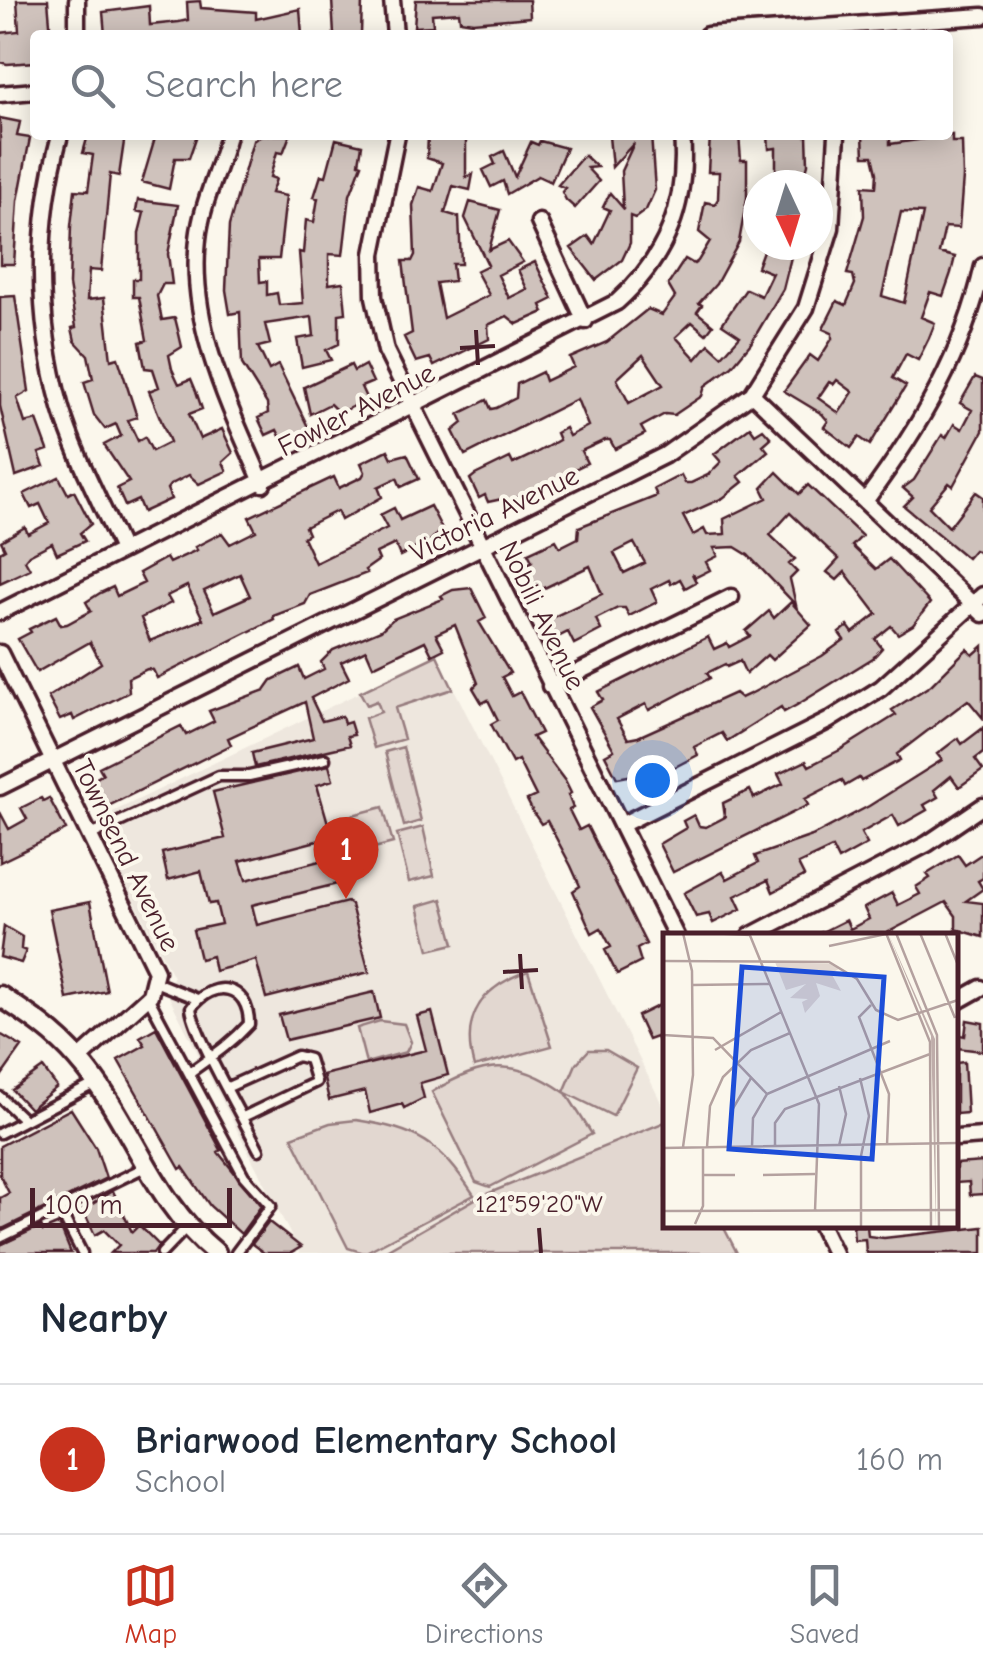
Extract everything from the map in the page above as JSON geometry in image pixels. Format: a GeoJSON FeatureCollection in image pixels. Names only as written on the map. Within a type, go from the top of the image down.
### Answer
{"type":"FeatureCollection","features":[{"type":"Feature","properties":{"kind":"street"},"geometry":{"type":"LineString","coordinates":[[77,0],[77,30]]}},
{"type":"Feature","properties":{"kind":"street"},"geometry":{"type":"LineString","coordinates":[[392,0],[395,30]]}},
{"type":"Feature","properties":{"kind":"street"},"geometry":{"type":"LineString","coordinates":[[828,30],[983,16]]}},
{"type":"Feature","properties":{"kind":"street"},"geometry":{"type":"LineString","coordinates":[[0,94],[30,91]]}},
{"type":"Feature","properties":{"kind":"street"},"geometry":{"type":"LineString","coordinates":[[59,140],[42,221],[42,292],[50,358],[62,411],[122,550]]}},
{"type":"Feature","properties":{"kind":"street"},"geometry":{"type":"LineString","coordinates":[[226,140],[208,189],[201,224],[198,295],[213,364],[263,484]]}},
{"type":"Feature","properties":{"kind":"street","name":"Nobili Avenue"},"geometry":{"type":"LineString","coordinates":[[396,140],[373,254],[374,298],[386,352],[675,933]]}},
{"type":"Feature","properties":{"kind":"street","name":"Fowler Avenue"},"geometry":{"type":"LineString","coordinates":[[0,612],[263,484],[617,302],[641,280],[667,243],[680,201],[682,140]]}},
{"type":"Feature","properties":{"kind":"street","name":"Victoria Avenue"},"geometry":{"type":"LineString","coordinates":[[0,786],[665,455],[752,394],[806,308],[822,266],[838,175],[836,140]]}},
{"type":"Feature","properties":{"kind":"street"},"geometry":{"type":"LineString","coordinates":[[539,222],[585,321]]}},
{"type":"Feature","properties":{"kind":"street"},"geometry":{"type":"LineString","coordinates":[[866,500],[913,436],[945,378],[970,315],[983,266]]}},
{"type":"Feature","properties":{"kind":"street"},"geometry":{"type":"LineString","coordinates":[[621,825],[813,728],[881,688],[980,605],[752,394]]}},
{"type":"Feature","properties":{"kind":"street"},"geometry":{"type":"LineString","coordinates":[[550,686],[731,597]]}},
{"type":"Feature","properties":{"kind":"street","name":"Townsend Avenue"},"geometry":{"type":"LineString","coordinates":[[0,653],[154,964],[156,982],[148,996],[79,1060]]}},
{"type":"Feature","properties":{"kind":"street"},"geometry":{"type":"LineString","coordinates":[[756,933],[927,844],[983,806]]}},
{"type":"Feature","properties":{"kind":"street"},"geometry":{"type":"LineString","coordinates":[[958,1001],[981,988]]}},
{"type":"Feature","properties":{"kind":"street"},"geometry":{"type":"LineString","coordinates":[[0,996],[41,1022],[79,1060],[186,1228],[216,1253]]}},
{"type":"Feature","properties":{"kind":"street"},"geometry":{"type":"LineString","coordinates":[[958,1138],[983,1136]]}},
{"type":"Feature","properties":{"kind":"street"},"geometry":{"type":"LineString","coordinates":[[822,1228],[834,1253]]}},
{"type":"Feature","properties":{"kind":"lane"},"geometry":{"type":"LineString","coordinates":[[91,835],[219,776],[249,776],[325,759]]}},
{"type":"Feature","properties":{"kind":"lane"},"geometry":{"type":"LineString","coordinates":[[156,982],[198,999]]}},
{"type":"Feature","properties":{"kind":"lane"},"geometry":{"type":"LineString","coordinates":[[189,1073],[213,1056],[249,1024],[249,1007],[238,994],[219,988],[190,1008],[192,1019],[213,1056],[259,1150]]}},
{"type":"Feature","properties":{"kind":"lane"},"geometry":{"type":"LineString","coordinates":[[148,996],[244,1176],[271,1206],[236,1253]]}},
{"type":"Feature","properties":{"kind":"lane"},"geometry":{"type":"LineString","coordinates":[[228,1087],[298,1056],[309,1059],[316,1082],[243,1117]]}},
{"type":"Feature","properties":{"kind":"lane"},"geometry":{"type":"LineString","coordinates":[[0,1133],[96,1083]]}},
{"type":"Feature","properties":{"kind":"lane"},"geometry":{"type":"LineString","coordinates":[[0,1097],[24,1120]]}},
{"type":"Feature","properties":{"kind":"lane"},"geometry":{"type":"LineString","coordinates":[[0,1238],[145,1166]]}},
{"type":"Feature","properties":{"kind":"lane"},"geometry":{"type":"LineString","coordinates":[[60,1208],[82,1253]]}},
{"type":"Feature","properties":{"kind":"lane"},"geometry":{"type":"LineString","coordinates":[[162,1253],[186,1228]]}},
{"type":"Feature","properties":{"kind":"shaded area"},"geometry":{"type":"Polygon","coordinates":[[[437,655],[663,1106],[663,1123],[477,1198],[381,1253],[300,1253],[169,997],[173,977],[94,821],[437,655]]]}},
{"type":"Feature","properties":{"kind":"shaded area"},"geometry":{"type":"Polygon","coordinates":[[[437,655],[453,689],[395,708],[404,739],[374,748],[365,718],[381,712],[377,701],[367,705],[360,692],[437,655]]]}},
{"type":"Feature","properties":{"kind":"shaded area"},"geometry":{"type":"Polygon","coordinates":[[[403,747],[421,821],[404,826],[385,752],[403,747]]]}},
{"type":"Feature","properties":{"kind":"shaded area"},"geometry":{"type":"Polygon","coordinates":[[[383,807],[393,843],[355,853],[345,817],[383,807]]]}},
{"type":"Feature","properties":{"kind":"shaded area"},"geometry":{"type":"Polygon","coordinates":[[[423,827],[434,876],[409,882],[397,834],[423,827]]]}},
{"type":"Feature","properties":{"kind":"shaded area"},"geometry":{"type":"Polygon","coordinates":[[[442,899],[454,944],[429,950],[418,906],[442,899]]]}},
{"type":"Feature","properties":{"kind":"shaded area"},"geometry":{"type":"Polygon","coordinates":[[[528,971],[552,1046],[474,1067],[470,1033],[478,1006],[498,986],[528,971]]]}},
{"type":"Feature","properties":{"kind":"shaded area"},"geometry":{"type":"Polygon","coordinates":[[[380,1021],[404,1024],[411,1042],[406,1052],[366,1063],[357,1028],[380,1021]]]}},
{"type":"Feature","properties":{"kind":"shaded area"},"geometry":{"type":"Polygon","coordinates":[[[589,1050],[606,1050],[637,1068],[613,1116],[566,1093],[592,1134],[490,1187],[476,1182],[432,1092],[467,1074],[498,1067],[529,1073],[564,1092],[576,1064],[589,1050]]]}},
{"type":"Feature","properties":{"kind":"shaded area"},"geometry":{"type":"Polygon","coordinates":[[[356,1120],[396,1128],[426,1141],[450,1162],[474,1195],[364,1253],[348,1248],[292,1137],[330,1123],[356,1120]]]}},
{"type":"Feature","properties":{"kind":"shaded area"},"geometry":{"type":"Polygon","coordinates":[[[663,1123],[663,1228],[724,1228],[737,1253],[381,1253],[477,1198],[663,1123]]]}},
{"type":"Feature","properties":{"kind":"building"},"geometry":{"type":"Polygon","coordinates":[[[17,0],[48,0],[51,30],[30,30],[30,62],[0,62],[0,33],[19,31],[17,0]]]}},
{"type":"Feature","properties":{"kind":"building"},"geometry":{"type":"Polygon","coordinates":[[[332,0],[362,0],[361,30],[334,30],[332,0]]]}},
{"type":"Feature","properties":{"kind":"building"},"geometry":{"type":"Polygon","coordinates":[[[416,0],[529,0],[530,17],[473,22],[460,20],[459,12],[432,14],[433,26],[414,27],[416,0]]]}},
{"type":"Feature","properties":{"kind":"building"},"geometry":{"type":"Polygon","coordinates":[[[200,1],[201,8],[256,12],[256,19],[300,9],[302,30],[105,30],[103,12],[149,6],[150,25],[179,22],[188,20],[187,2],[200,1]]]}},
{"type":"Feature","properties":{"kind":"building"},"geometry":{"type":"Polygon","coordinates":[[[0,118],[20,122],[17,136],[30,138],[18,201],[14,264],[0,264],[0,118]]]}},
{"type":"Feature","properties":{"kind":"building"},"geometry":{"type":"Polygon","coordinates":[[[87,140],[124,140],[119,176],[110,174],[101,271],[89,270],[87,300],[104,298],[111,360],[118,358],[137,417],[128,420],[138,441],[145,437],[152,451],[170,442],[149,391],[159,387],[153,369],[145,368],[140,342],[147,340],[139,297],[133,297],[133,279],[139,279],[139,233],[144,213],[136,211],[138,200],[178,205],[168,254],[172,284],[163,284],[157,296],[162,320],[175,318],[182,347],[169,355],[172,369],[179,384],[191,379],[196,391],[202,409],[189,414],[200,439],[222,429],[233,453],[223,462],[227,471],[199,484],[189,475],[167,489],[171,499],[143,512],[138,500],[125,506],[117,488],[129,482],[104,445],[121,436],[116,424],[105,429],[94,415],[84,382],[93,379],[88,355],[75,341],[72,328],[76,327],[69,285],[75,190],[88,191],[93,155],[83,153],[87,140]]]}},
{"type":"Feature","properties":{"kind":"building"},"geometry":{"type":"Polygon","coordinates":[[[155,140],[195,140],[189,158],[175,158],[169,189],[142,182],[155,140]]]}},
{"type":"Feature","properties":{"kind":"building"},"geometry":{"type":"Polygon","coordinates":[[[288,140],[283,153],[277,152],[270,177],[276,179],[271,193],[286,196],[279,259],[259,259],[260,282],[267,281],[267,295],[277,293],[279,305],[303,303],[299,252],[303,253],[306,220],[314,222],[318,198],[314,197],[321,175],[326,176],[336,140],[362,145],[362,164],[350,195],[343,255],[329,254],[329,284],[343,282],[346,313],[339,314],[339,344],[326,350],[331,360],[302,367],[297,339],[314,336],[312,317],[265,324],[270,344],[258,347],[269,370],[278,365],[309,429],[283,442],[277,430],[266,435],[258,418],[268,413],[267,404],[242,364],[240,312],[230,314],[226,290],[229,226],[253,141],[288,140]]]}},
{"type":"Feature","properties":{"kind":"building"},"geometry":{"type":"Polygon","coordinates":[[[428,140],[466,140],[466,177],[473,174],[470,190],[453,186],[445,213],[459,217],[461,264],[452,264],[454,281],[436,283],[443,318],[489,295],[476,271],[488,265],[465,218],[470,202],[500,210],[489,250],[508,241],[523,262],[498,275],[509,298],[527,289],[518,270],[535,262],[553,299],[541,305],[544,312],[517,324],[507,316],[488,325],[489,339],[434,366],[430,358],[416,362],[404,337],[412,333],[403,261],[412,261],[415,255],[413,205],[419,187],[433,191],[442,163],[427,158],[428,140]]]}},
{"type":"Feature","properties":{"kind":"building"},"geometry":{"type":"Polygon","coordinates":[[[609,140],[651,140],[655,190],[646,210],[635,218],[630,216],[630,243],[622,260],[596,280],[571,248],[588,236],[594,244],[610,210],[603,207],[610,193],[623,208],[621,171],[634,143],[612,167],[609,140]]]}},
{"type":"Feature","properties":{"kind":"building"},"geometry":{"type":"Polygon","coordinates":[[[710,140],[739,140],[741,160],[747,160],[747,170],[743,170],[739,242],[697,312],[713,325],[706,334],[692,322],[676,337],[696,359],[709,344],[722,356],[740,336],[722,324],[746,289],[761,296],[772,273],[757,267],[760,260],[790,260],[783,289],[751,343],[732,366],[705,386],[702,396],[674,415],[665,414],[641,427],[645,434],[615,449],[610,440],[605,440],[581,451],[587,463],[504,504],[502,499],[488,502],[485,495],[479,498],[470,479],[475,475],[510,458],[513,464],[534,454],[559,440],[556,433],[565,428],[569,436],[588,426],[577,399],[465,455],[453,431],[463,423],[459,414],[487,400],[491,409],[496,408],[516,398],[517,384],[542,372],[545,381],[574,367],[570,358],[607,342],[648,309],[662,315],[675,297],[668,285],[685,259],[694,264],[710,241],[699,232],[705,202],[715,204],[719,172],[708,172],[710,140]],[[643,355],[617,379],[629,403],[663,385],[643,355]]]}},
{"type":"Feature","properties":{"kind":"building"},"geometry":{"type":"Polygon","coordinates":[[[768,140],[807,140],[806,170],[776,170],[776,148],[769,149],[768,140]]]}},
{"type":"Feature","properties":{"kind":"building"},"geometry":{"type":"Polygon","coordinates":[[[863,140],[890,140],[890,144],[918,140],[962,142],[963,177],[959,228],[945,227],[939,253],[955,257],[951,273],[943,296],[930,292],[921,317],[935,323],[929,338],[918,360],[906,354],[893,378],[906,386],[870,445],[859,437],[851,448],[824,427],[828,421],[822,414],[784,391],[810,355],[818,361],[832,339],[832,333],[823,329],[837,301],[846,305],[855,284],[853,275],[847,274],[864,216],[863,186],[876,187],[873,156],[864,156],[863,140]],[[901,212],[882,296],[904,303],[923,213],[901,212]],[[837,380],[834,384],[829,382],[818,398],[839,413],[853,392],[837,380]]]}},
{"type":"Feature","properties":{"kind":"building"},"geometry":{"type":"Polygon","coordinates":[[[540,141],[566,148],[551,182],[538,176],[507,194],[503,181],[491,187],[483,170],[495,164],[492,157],[504,151],[515,177],[531,142],[538,145],[540,141]]]}},
{"type":"Feature","properties":{"kind":"building"},"geometry":{"type":"Polygon","coordinates":[[[584,155],[597,167],[587,168],[599,181],[575,208],[562,192],[565,188],[558,185],[584,155]]]}},
{"type":"Feature","properties":{"kind":"building"},"geometry":{"type":"Polygon","coordinates":[[[15,296],[29,391],[17,398],[25,423],[37,420],[48,450],[39,453],[44,466],[16,476],[0,406],[0,297],[15,296]]]}},
{"type":"Feature","properties":{"kind":"building"},"geometry":{"type":"Polygon","coordinates":[[[351,365],[354,371],[365,365],[373,382],[361,387],[367,400],[339,413],[330,404],[310,414],[304,387],[351,365]]]}},
{"type":"Feature","properties":{"kind":"building"},"geometry":{"type":"Polygon","coordinates":[[[975,377],[983,380],[983,431],[953,486],[949,483],[929,507],[949,527],[976,492],[983,497],[983,554],[974,550],[967,558],[904,506],[913,497],[903,488],[914,480],[942,435],[946,438],[954,424],[962,429],[972,410],[960,403],[975,377]]]}},
{"type":"Feature","properties":{"kind":"building"},"geometry":{"type":"Polygon","coordinates":[[[750,427],[755,434],[763,429],[771,438],[763,445],[768,451],[738,476],[743,482],[723,498],[683,516],[693,535],[704,529],[707,535],[725,534],[724,519],[767,498],[762,488],[777,472],[799,494],[808,485],[862,536],[852,546],[876,569],[889,559],[930,603],[913,625],[898,634],[891,626],[875,639],[882,648],[873,658],[797,705],[784,712],[781,707],[727,741],[722,733],[694,747],[698,755],[644,783],[639,774],[617,778],[605,755],[614,750],[590,707],[603,700],[598,692],[708,637],[714,649],[727,643],[729,647],[750,636],[746,631],[769,611],[774,618],[791,602],[811,625],[772,660],[767,655],[746,674],[740,661],[727,667],[725,664],[707,673],[710,678],[649,710],[646,704],[617,719],[628,739],[638,737],[735,693],[741,698],[752,693],[822,656],[844,640],[839,633],[848,626],[853,633],[877,614],[845,572],[837,580],[827,572],[839,559],[790,513],[770,535],[795,559],[789,564],[797,572],[790,579],[796,605],[748,555],[735,547],[714,548],[718,556],[706,562],[710,570],[696,577],[692,574],[696,582],[685,588],[680,579],[671,584],[669,580],[651,589],[657,602],[629,616],[625,608],[618,608],[596,619],[601,630],[574,644],[568,632],[556,638],[547,620],[602,594],[590,566],[534,593],[522,569],[532,561],[528,553],[556,540],[560,547],[578,538],[579,527],[657,496],[654,489],[681,475],[685,483],[691,483],[708,475],[721,462],[714,454],[750,427]],[[634,543],[614,553],[624,573],[645,563],[634,543]]]}},
{"type":"Feature","properties":{"kind":"building"},"geometry":{"type":"Polygon","coordinates":[[[388,450],[392,458],[407,454],[419,479],[401,487],[397,478],[378,487],[382,497],[341,520],[337,511],[305,527],[308,534],[303,537],[315,563],[387,528],[380,515],[394,508],[400,520],[430,506],[442,529],[429,542],[400,556],[395,544],[376,553],[379,560],[365,570],[367,573],[310,595],[305,604],[273,616],[274,619],[157,678],[153,670],[147,669],[128,678],[129,692],[74,720],[72,715],[60,720],[48,697],[101,663],[90,642],[37,672],[18,639],[31,632],[29,629],[56,616],[61,625],[67,624],[91,611],[86,602],[100,593],[113,587],[117,596],[144,583],[139,573],[166,558],[169,563],[197,550],[195,547],[222,533],[230,544],[256,531],[249,517],[334,477],[339,488],[362,477],[365,472],[361,463],[388,450]],[[240,574],[204,591],[214,612],[250,596],[240,574]],[[187,586],[167,596],[171,603],[141,618],[150,641],[203,619],[187,586]]]}},
{"type":"Feature","properties":{"kind":"building"},"geometry":{"type":"Polygon","coordinates":[[[59,477],[68,494],[74,491],[91,524],[80,533],[85,541],[57,554],[52,543],[29,555],[25,560],[30,569],[0,583],[0,552],[5,549],[1,541],[25,527],[28,534],[49,523],[40,504],[31,508],[24,494],[59,477]]]}},
{"type":"Feature","properties":{"kind":"building"},"geometry":{"type":"Polygon","coordinates":[[[471,588],[486,618],[479,622],[510,673],[502,677],[512,696],[520,692],[541,733],[532,737],[565,781],[571,793],[568,795],[573,808],[569,810],[579,830],[587,826],[646,944],[637,949],[641,962],[617,974],[605,950],[611,947],[601,928],[592,933],[573,891],[580,886],[571,866],[547,821],[541,824],[527,800],[536,796],[518,760],[512,763],[491,724],[498,720],[488,700],[482,703],[473,688],[478,683],[455,625],[436,634],[444,649],[432,655],[425,641],[373,666],[366,650],[341,662],[349,678],[311,698],[322,721],[342,716],[344,724],[350,722],[354,735],[347,736],[350,745],[255,767],[252,753],[313,738],[305,702],[228,738],[231,745],[104,808],[90,782],[103,774],[99,767],[181,726],[186,735],[214,721],[209,711],[265,690],[272,680],[299,667],[304,679],[324,669],[321,662],[333,650],[443,599],[441,596],[453,590],[471,588]]]}},
{"type":"Feature","properties":{"kind":"building"},"geometry":{"type":"Polygon","coordinates":[[[983,646],[983,718],[968,700],[897,754],[900,760],[861,781],[859,778],[845,786],[842,780],[805,799],[808,805],[673,872],[659,844],[686,828],[683,821],[694,815],[699,826],[706,827],[725,817],[723,803],[750,790],[754,798],[783,784],[778,774],[806,761],[809,766],[840,750],[896,715],[892,710],[931,685],[967,649],[973,655],[983,646]]]}},
{"type":"Feature","properties":{"kind":"building"},"geometry":{"type":"Polygon","coordinates":[[[983,728],[983,753],[975,759],[983,770],[959,787],[951,776],[934,790],[938,797],[924,805],[927,810],[899,826],[893,815],[861,833],[867,844],[838,860],[832,848],[798,864],[804,876],[773,892],[768,880],[735,896],[741,909],[713,923],[709,914],[696,917],[684,893],[723,872],[727,879],[758,863],[755,856],[812,836],[869,806],[942,760],[937,754],[958,738],[962,744],[983,728]]]}},
{"type":"Feature","properties":{"kind":"building"},"geometry":{"type":"Polygon","coordinates":[[[329,765],[333,780],[317,785],[332,837],[240,861],[246,880],[335,857],[340,860],[345,882],[252,905],[257,925],[347,902],[369,972],[266,998],[256,960],[215,971],[212,956],[200,959],[193,930],[221,924],[216,903],[209,904],[201,871],[168,880],[162,853],[225,838],[213,792],[329,765]]]}},
{"type":"Feature","properties":{"kind":"building"},"geometry":{"type":"Polygon","coordinates":[[[49,798],[66,830],[0,862],[0,812],[9,829],[27,819],[21,808],[49,798]]]}},
{"type":"Feature","properties":{"kind":"building"},"geometry":{"type":"Polygon","coordinates":[[[983,853],[983,878],[978,881],[983,889],[966,901],[983,903],[983,937],[956,929],[956,916],[946,902],[887,933],[820,933],[846,920],[850,929],[869,919],[864,908],[892,893],[898,905],[920,894],[916,887],[930,878],[927,874],[958,855],[965,865],[983,853]]]}},
{"type":"Feature","properties":{"kind":"building"},"geometry":{"type":"Polygon","coordinates":[[[90,902],[107,991],[67,999],[49,910],[90,902]]]}},
{"type":"Feature","properties":{"kind":"building"},"geometry":{"type":"Polygon","coordinates":[[[4,926],[22,937],[21,949],[26,951],[21,963],[0,957],[4,926]]]}},
{"type":"Feature","properties":{"kind":"building"},"geometry":{"type":"Polygon","coordinates":[[[374,992],[380,1018],[286,1040],[279,1015],[374,992]]]}},
{"type":"Feature","properties":{"kind":"building"},"geometry":{"type":"Polygon","coordinates":[[[662,1004],[663,1051],[656,1037],[648,1040],[637,1016],[662,1004]]]}},
{"type":"Feature","properties":{"kind":"building"},"geometry":{"type":"Polygon","coordinates":[[[432,1012],[448,1075],[420,1083],[424,1098],[404,1108],[402,1104],[370,1113],[365,1091],[329,1100],[323,1075],[426,1050],[417,1016],[432,1012]]]}},
{"type":"Feature","properties":{"kind":"building"},"geometry":{"type":"Polygon","coordinates":[[[967,1020],[983,1023],[983,1051],[958,1048],[958,1034],[965,1036],[967,1020]]]}},
{"type":"Feature","properties":{"kind":"building"},"geometry":{"type":"Polygon","coordinates":[[[156,1028],[221,1150],[218,1152],[261,1206],[241,1234],[210,1206],[183,1167],[180,1169],[118,1060],[145,1045],[140,1037],[156,1028]]]}},
{"type":"Feature","properties":{"kind":"building"},"geometry":{"type":"Polygon","coordinates":[[[0,1034],[22,1047],[0,1078],[0,1034]]]}},
{"type":"Feature","properties":{"kind":"building"},"geometry":{"type":"Polygon","coordinates":[[[964,1062],[967,1113],[958,1114],[958,1063],[964,1062]]]}},
{"type":"Feature","properties":{"kind":"building"},"geometry":{"type":"Polygon","coordinates":[[[43,1068],[57,1087],[30,1109],[12,1090],[43,1068]]]}},
{"type":"Feature","properties":{"kind":"building"},"geometry":{"type":"Polygon","coordinates":[[[71,1109],[96,1148],[106,1178],[0,1230],[0,1198],[9,1193],[0,1175],[0,1146],[71,1109]]]}},
{"type":"Feature","properties":{"kind":"building"},"geometry":{"type":"Polygon","coordinates":[[[983,1162],[983,1194],[970,1195],[969,1182],[958,1183],[958,1164],[983,1162]]]}},
{"type":"Feature","properties":{"kind":"building"},"geometry":{"type":"Polygon","coordinates":[[[113,1191],[132,1232],[139,1225],[159,1245],[153,1253],[111,1253],[119,1245],[104,1230],[95,1235],[83,1210],[113,1191]]]}},
{"type":"Feature","properties":{"kind":"building"},"geometry":{"type":"Polygon","coordinates":[[[269,1222],[301,1247],[291,1253],[264,1253],[252,1244],[269,1222]]]}},
{"type":"Feature","properties":{"kind":"building"},"geometry":{"type":"Polygon","coordinates":[[[59,1224],[71,1253],[0,1253],[0,1245],[41,1226],[43,1231],[59,1224]]]}},
{"type":"Feature","properties":{"kind":"building"},"geometry":{"type":"Polygon","coordinates":[[[983,1227],[983,1253],[866,1253],[865,1239],[854,1240],[853,1228],[867,1228],[868,1236],[884,1238],[983,1227]]]}},
{"type":"Feature","properties":{"kind":"place","name":"Briarwood Elementary School"},"geometry":{"type":"Point","coordinates":[346,899]}}]}
